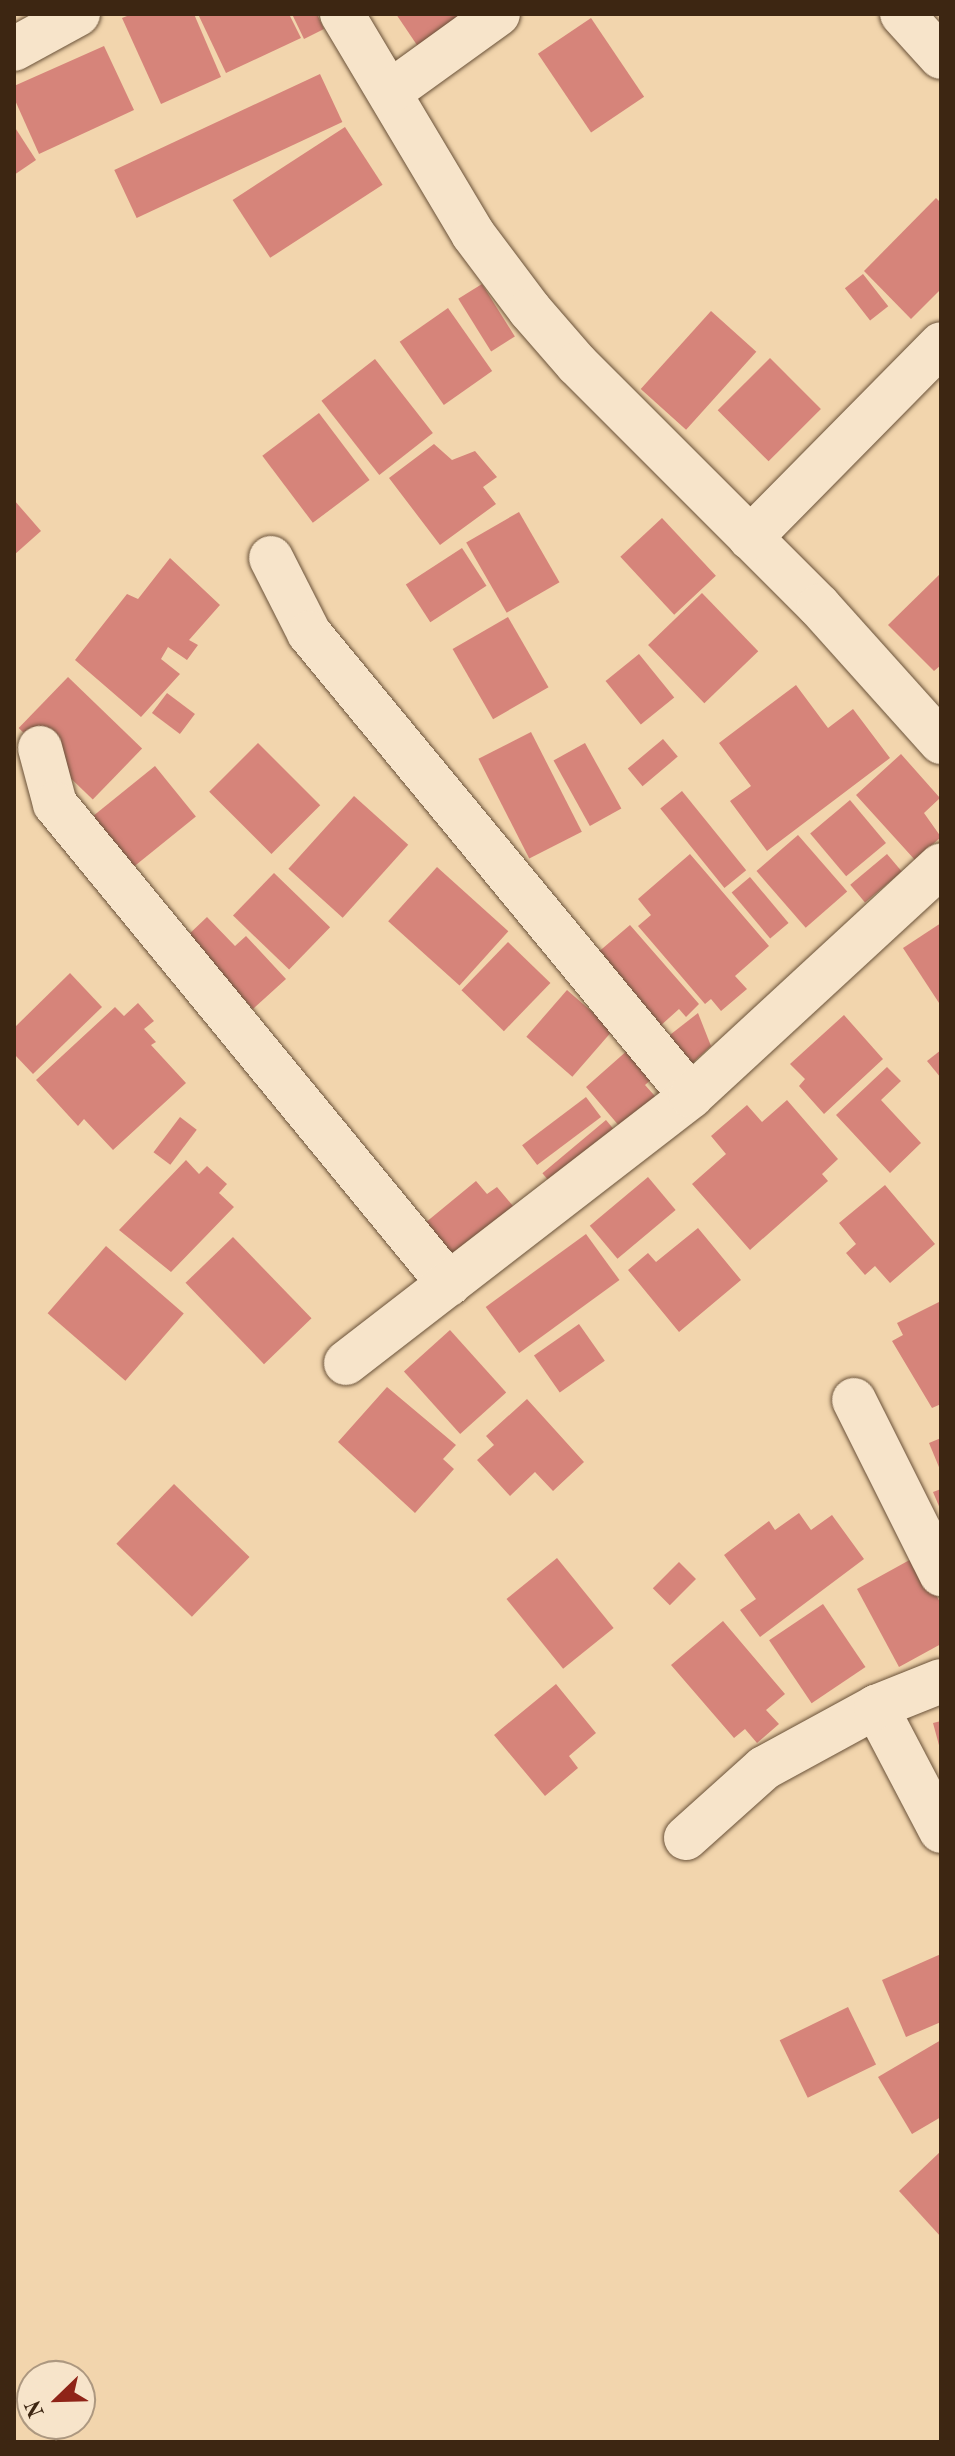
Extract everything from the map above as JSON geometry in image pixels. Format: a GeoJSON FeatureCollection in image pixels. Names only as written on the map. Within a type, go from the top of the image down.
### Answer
{"type":"FeatureCollection","features":[{"type":"Feature","properties":{"kind":"street"},"geometry":{"type":"LineString","coordinates":[[14,49],[78,14]]}},
{"type":"Feature","properties":{"kind":"street"},"geometry":{"type":"LineString","coordinates":[[342,14],[473,234],[530,310],[577,364],[750,538],[941,742]]}},
{"type":"Feature","properties":{"kind":"street"},"geometry":{"type":"LineString","coordinates":[[390,92],[498,14]]}},
{"type":"Feature","properties":{"kind":"street"},"geometry":{"type":"LineString","coordinates":[[902,14],[941,57]]}},
{"type":"Feature","properties":{"kind":"street"},"geometry":{"type":"LineString","coordinates":[[750,538],[941,344]]}},
{"type":"Feature","properties":{"kind":"street"},"geometry":{"type":"LineString","coordinates":[[271,558],[309,633],[691,1096]]}},
{"type":"Feature","properties":{"kind":"street"},"geometry":{"type":"LineString","coordinates":[[40,748],[55,804],[449,1284]]}},
{"type":"Feature","properties":{"kind":"street"},"geometry":{"type":"LineString","coordinates":[[346,1363],[691,1096],[941,865]]}},
{"type":"Feature","properties":{"kind":"street"},"geometry":{"type":"LineString","coordinates":[[854,1400],[941,1574]]}},
{"type":"Feature","properties":{"kind":"street"},"geometry":{"type":"LineString","coordinates":[[686,1838],[764,1768],[876,1707],[941,1681]]}},
{"type":"Feature","properties":{"kind":"street"},"geometry":{"type":"LineString","coordinates":[[876,1707],[941,1831]]}},
{"type":"Feature","properties":{"kind":"building"},"geometry":{"type":"Polygon","coordinates":[[[132,14],[194,14],[221,77],[161,104],[122,18],[132,14]]]}},
{"type":"Feature","properties":{"kind":"building"},"geometry":{"type":"Polygon","coordinates":[[[198,14],[289,14],[301,38],[226,73],[198,14]]]}},
{"type":"Feature","properties":{"kind":"building"},"geometry":{"type":"Polygon","coordinates":[[[292,14],[317,14],[324,29],[304,39],[292,14]]]}},
{"type":"Feature","properties":{"kind":"building"},"geometry":{"type":"Polygon","coordinates":[[[396,14],[463,14],[419,48],[396,14]]]}},
{"type":"Feature","properties":{"kind":"building"},"geometry":{"type":"Polygon","coordinates":[[[591,18],[644,97],[591,133],[538,54],[591,18]]]}},
{"type":"Feature","properties":{"kind":"building"},"geometry":{"type":"Polygon","coordinates":[[[104,46],[134,110],[39,154],[14,98],[14,86],[104,46]]]}},
{"type":"Feature","properties":{"kind":"building"},"geometry":{"type":"Polygon","coordinates":[[[320,74],[342,122],[137,218],[114,170],[320,74]]]}},
{"type":"Feature","properties":{"kind":"building"},"geometry":{"type":"Polygon","coordinates":[[[14,126],[36,160],[14,175],[14,126]]]}},
{"type":"Feature","properties":{"kind":"building"},"geometry":{"type":"Polygon","coordinates":[[[345,127],[383,185],[270,258],[233,200],[345,127]]]}},
{"type":"Feature","properties":{"kind":"building"},"geometry":{"type":"Polygon","coordinates":[[[936,198],[941,203],[941,289],[911,319],[864,271],[936,198]]]}},
{"type":"Feature","properties":{"kind":"building"},"geometry":{"type":"Polygon","coordinates":[[[863,274],[888,306],[870,320],[845,288],[863,274]]]}},
{"type":"Feature","properties":{"kind":"building"},"geometry":{"type":"Polygon","coordinates":[[[482,284],[515,337],[491,351],[458,299],[482,284]]]}},
{"type":"Feature","properties":{"kind":"building"},"geometry":{"type":"Polygon","coordinates":[[[448,308],[492,371],[444,405],[400,342],[448,308]]]}},
{"type":"Feature","properties":{"kind":"building"},"geometry":{"type":"Polygon","coordinates":[[[711,311],[756,352],[686,430],[641,389],[711,311]]]}},
{"type":"Feature","properties":{"kind":"building"},"geometry":{"type":"Polygon","coordinates":[[[770,358],[821,409],[769,461],[718,410],[770,358]]]}},
{"type":"Feature","properties":{"kind":"building"},"geometry":{"type":"Polygon","coordinates":[[[375,359],[433,433],[379,475],[321,401],[375,359]]]}},
{"type":"Feature","properties":{"kind":"building"},"geometry":{"type":"Polygon","coordinates":[[[319,413],[370,480],[313,523],[262,456],[319,413]]]}},
{"type":"Feature","properties":{"kind":"building"},"geometry":{"type":"Polygon","coordinates":[[[434,444],[452,460],[475,451],[497,477],[483,487],[496,504],[440,545],[389,478],[434,444]]]}},
{"type":"Feature","properties":{"kind":"building"},"geometry":{"type":"Polygon","coordinates":[[[14,500],[41,531],[14,555],[14,500]]]}},
{"type":"Feature","properties":{"kind":"building"},"geometry":{"type":"Polygon","coordinates":[[[519,512],[560,582],[507,613],[466,542],[519,512]]]}},
{"type":"Feature","properties":{"kind":"building"},"geometry":{"type":"Polygon","coordinates":[[[662,518],[716,576],[674,615],[620,557],[662,518]]]}},
{"type":"Feature","properties":{"kind":"building"},"geometry":{"type":"Polygon","coordinates":[[[462,548],[487,586],[430,622],[406,584],[462,548]]]}},
{"type":"Feature","properties":{"kind":"building"},"geometry":{"type":"Polygon","coordinates":[[[170,558],[220,605],[189,640],[198,645],[187,660],[168,647],[161,659],[180,674],[141,717],[75,660],[127,594],[138,599],[170,558]]]}},
{"type":"Feature","properties":{"kind":"building"},"geometry":{"type":"Polygon","coordinates":[[[941,573],[941,665],[934,671],[888,625],[941,573]]]}},
{"type":"Feature","properties":{"kind":"building"},"geometry":{"type":"Polygon","coordinates":[[[702,593],[758,651],[704,703],[648,645],[702,593]]]}},
{"type":"Feature","properties":{"kind":"building"},"geometry":{"type":"Polygon","coordinates":[[[508,617],[548,687],[493,719],[453,649],[508,617]]]}},
{"type":"Feature","properties":{"kind":"building"},"geometry":{"type":"Polygon","coordinates":[[[639,654],[674,698],[641,725],[606,681],[639,654]]]}},
{"type":"Feature","properties":{"kind":"building"},"geometry":{"type":"Polygon","coordinates":[[[68,677],[142,749],[93,800],[19,728],[68,677]]]}},
{"type":"Feature","properties":{"kind":"building"},"geometry":{"type":"Polygon","coordinates":[[[796,685],[828,728],[853,709],[890,758],[767,851],[730,801],[751,786],[719,743],[796,685]]]}},
{"type":"Feature","properties":{"kind":"building"},"geometry":{"type":"Polygon","coordinates":[[[167,693],[195,714],[180,734],[152,713],[167,693]]]}},
{"type":"Feature","properties":{"kind":"building"},"geometry":{"type":"Polygon","coordinates":[[[531,732],[582,832],[529,859],[478,759],[531,732]]]}},
{"type":"Feature","properties":{"kind":"building"},"geometry":{"type":"Polygon","coordinates":[[[663,739],[678,757],[643,786],[628,769],[663,739]]]}},
{"type":"Feature","properties":{"kind":"building"},"geometry":{"type":"Polygon","coordinates":[[[258,743],[320,805],[271,854],[209,792],[258,743]]]}},
{"type":"Feature","properties":{"kind":"building"},"geometry":{"type":"Polygon","coordinates":[[[585,743],[621,809],[590,826],[554,760],[585,743]]]}},
{"type":"Feature","properties":{"kind":"building"},"geometry":{"type":"Polygon","coordinates":[[[901,754],[940,798],[924,813],[941,837],[915,860],[856,795],[901,754]]]}},
{"type":"Feature","properties":{"kind":"building"},"geometry":{"type":"Polygon","coordinates":[[[155,766],[196,817],[132,868],[91,818],[155,766]]]}},
{"type":"Feature","properties":{"kind":"building"},"geometry":{"type":"Polygon","coordinates":[[[682,791],[746,870],[724,888],[660,809],[682,791]]]}},
{"type":"Feature","properties":{"kind":"building"},"geometry":{"type":"Polygon","coordinates":[[[354,796],[408,845],[343,918],[288,869],[354,796]]]}},
{"type":"Feature","properties":{"kind":"building"},"geometry":{"type":"Polygon","coordinates":[[[850,800],[886,843],[846,876],[810,833],[850,800]]]}},
{"type":"Feature","properties":{"kind":"building"},"geometry":{"type":"Polygon","coordinates":[[[798,835],[847,892],[806,928],[756,871],[798,835]]]}},
{"type":"Feature","properties":{"kind":"building"},"geometry":{"type":"Polygon","coordinates":[[[690,854],[769,946],[735,976],[747,989],[721,1011],[711,999],[705,1004],[638,926],[651,915],[638,899],[690,854]]]}},
{"type":"Feature","properties":{"kind":"building"},"geometry":{"type":"Polygon","coordinates":[[[887,854],[902,872],[865,902],[850,885],[887,854]]]}},
{"type":"Feature","properties":{"kind":"building"},"geometry":{"type":"Polygon","coordinates":[[[437,867],[508,931],[459,985],[388,921],[437,867]]]}},
{"type":"Feature","properties":{"kind":"building"},"geometry":{"type":"Polygon","coordinates":[[[274,873],[330,927],[289,970],[233,915],[274,873]]]}},
{"type":"Feature","properties":{"kind":"building"},"geometry":{"type":"Polygon","coordinates":[[[750,877],[789,923],[770,938],[732,892],[750,877]]]}},
{"type":"Feature","properties":{"kind":"building"},"geometry":{"type":"Polygon","coordinates":[[[207,917],[235,946],[246,936],[286,979],[253,1009],[186,937],[207,917]]]}},
{"type":"Feature","properties":{"kind":"building"},"geometry":{"type":"Polygon","coordinates":[[[941,923],[941,1006],[903,948],[941,923]]]}},
{"type":"Feature","properties":{"kind":"building"},"geometry":{"type":"Polygon","coordinates":[[[630,925],[699,1004],[686,1017],[679,1009],[659,1027],[596,954],[630,925]]]}},
{"type":"Feature","properties":{"kind":"building"},"geometry":{"type":"Polygon","coordinates":[[[508,942],[550,983],[504,1031],[461,990],[508,942]]]}},
{"type":"Feature","properties":{"kind":"building"},"geometry":{"type":"Polygon","coordinates":[[[70,973],[102,1007],[33,1074],[14,1054],[14,1028],[70,973]]]}},
{"type":"Feature","properties":{"kind":"building"},"geometry":{"type":"Polygon","coordinates":[[[567,990],[613,1030],[572,1077],[526,1037],[567,990]]]}},
{"type":"Feature","properties":{"kind":"building"},"geometry":{"type":"Polygon","coordinates":[[[138,1003],[154,1021],[144,1029],[156,1042],[151,1045],[186,1083],[113,1150],[84,1119],[78,1126],[36,1080],[115,1007],[124,1016],[138,1003]]]}},
{"type":"Feature","properties":{"kind":"building"},"geometry":{"type":"Polygon","coordinates":[[[698,1013],[711,1046],[690,1065],[666,1038],[698,1013]]]}},
{"type":"Feature","properties":{"kind":"building"},"geometry":{"type":"Polygon","coordinates":[[[844,1015],[883,1059],[824,1114],[799,1086],[805,1079],[790,1064],[844,1015]]]}},
{"type":"Feature","properties":{"kind":"building"},"geometry":{"type":"Polygon","coordinates":[[[629,1049],[653,1078],[645,1085],[662,1104],[626,1134],[586,1087],[629,1049]]]}},
{"type":"Feature","properties":{"kind":"building"},"geometry":{"type":"Polygon","coordinates":[[[941,1050],[941,1078],[927,1061],[941,1050]]]}},
{"type":"Feature","properties":{"kind":"building"},"geometry":{"type":"Polygon","coordinates":[[[887,1067],[901,1081],[881,1100],[921,1143],[890,1173],[836,1115],[887,1067]]]}},
{"type":"Feature","properties":{"kind":"building"},"geometry":{"type":"Polygon","coordinates":[[[586,1097],[601,1117],[537,1165],[522,1145],[586,1097]]]}},
{"type":"Feature","properties":{"kind":"building"},"geometry":{"type":"Polygon","coordinates":[[[787,1100],[838,1159],[822,1174],[828,1181],[750,1250],[692,1184],[726,1154],[711,1136],[747,1105],[762,1122],[787,1100]]]}},
{"type":"Feature","properties":{"kind":"building"},"geometry":{"type":"Polygon","coordinates":[[[180,1117],[197,1130],[170,1165],[154,1152],[180,1117]]]}},
{"type":"Feature","properties":{"kind":"building"},"geometry":{"type":"Polygon","coordinates":[[[606,1120],[622,1139],[558,1193],[542,1173],[606,1120]]]}},
{"type":"Feature","properties":{"kind":"building"},"geometry":{"type":"Polygon","coordinates":[[[186,1160],[199,1174],[207,1166],[227,1184],[219,1193],[234,1207],[171,1272],[119,1230],[186,1160]]]}},
{"type":"Feature","properties":{"kind":"building"},"geometry":{"type":"Polygon","coordinates":[[[648,1177],[676,1210],[617,1259],[590,1226],[648,1177]]]}},
{"type":"Feature","properties":{"kind":"building"},"geometry":{"type":"Polygon","coordinates":[[[476,1181],[487,1194],[497,1187],[518,1212],[458,1262],[425,1223],[476,1181]]]}},
{"type":"Feature","properties":{"kind":"building"},"geometry":{"type":"Polygon","coordinates":[[[885,1185],[935,1244],[890,1283],[875,1266],[865,1275],[846,1253],[856,1244],[839,1223],[885,1185]]]}},
{"type":"Feature","properties":{"kind":"building"},"geometry":{"type":"Polygon","coordinates":[[[698,1228],[741,1280],[679,1332],[628,1270],[648,1253],[656,1262],[698,1228]]]}},
{"type":"Feature","properties":{"kind":"building"},"geometry":{"type":"Polygon","coordinates":[[[586,1234],[620,1280],[519,1353],[486,1307],[586,1234]]]}},
{"type":"Feature","properties":{"kind":"building"},"geometry":{"type":"Polygon","coordinates":[[[233,1237],[311,1318],[264,1364],[186,1283],[233,1237]]]}},
{"type":"Feature","properties":{"kind":"building"},"geometry":{"type":"Polygon","coordinates":[[[106,1246],[184,1314],[125,1381],[48,1313],[106,1246]]]}},
{"type":"Feature","properties":{"kind":"building"},"geometry":{"type":"Polygon","coordinates":[[[941,1301],[941,1404],[932,1408],[892,1341],[903,1335],[897,1323],[941,1301]]]}},
{"type":"Feature","properties":{"kind":"building"},"geometry":{"type":"Polygon","coordinates":[[[579,1324],[605,1361],[560,1392],[534,1356],[579,1324]]]}},
{"type":"Feature","properties":{"kind":"building"},"geometry":{"type":"Polygon","coordinates":[[[450,1330],[506,1392],[460,1434],[404,1371],[450,1330]]]}},
{"type":"Feature","properties":{"kind":"building"},"geometry":{"type":"Polygon","coordinates":[[[387,1387],[456,1445],[443,1459],[454,1469],[415,1513],[338,1442],[387,1387]]]}},
{"type":"Feature","properties":{"kind":"building"},"geometry":{"type":"Polygon","coordinates":[[[527,1399],[584,1462],[553,1491],[535,1472],[510,1496],[477,1460],[494,1445],[486,1436],[527,1399]]]}},
{"type":"Feature","properties":{"kind":"building"},"geometry":{"type":"Polygon","coordinates":[[[941,1438],[941,1472],[929,1443],[941,1438]]]}},
{"type":"Feature","properties":{"kind":"building"},"geometry":{"type":"Polygon","coordinates":[[[174,1484],[250,1557],[192,1617],[116,1544],[174,1484]]]}},
{"type":"Feature","properties":{"kind":"building"},"geometry":{"type":"Polygon","coordinates":[[[941,1489],[941,1511],[933,1492],[941,1489]]]}},
{"type":"Feature","properties":{"kind":"building"},"geometry":{"type":"Polygon","coordinates":[[[799,1513],[811,1530],[832,1515],[864,1559],[760,1637],[740,1610],[756,1599],[724,1555],[769,1521],[775,1530],[799,1513]]]}},
{"type":"Feature","properties":{"kind":"building"},"geometry":{"type":"Polygon","coordinates":[[[915,1557],[941,1604],[941,1644],[899,1667],[857,1589],[915,1557]]]}},
{"type":"Feature","properties":{"kind":"building"},"geometry":{"type":"Polygon","coordinates":[[[557,1558],[614,1628],[563,1669],[506,1599],[557,1558]]]}},
{"type":"Feature","properties":{"kind":"building"},"geometry":{"type":"Polygon","coordinates":[[[679,1562],[696,1579],[670,1605],[653,1588],[679,1562]]]}},
{"type":"Feature","properties":{"kind":"building"},"geometry":{"type":"Polygon","coordinates":[[[823,1604],[865,1667],[812,1703],[769,1640],[823,1604]]]}},
{"type":"Feature","properties":{"kind":"building"},"geometry":{"type":"Polygon","coordinates":[[[723,1621],[785,1694],[766,1710],[779,1724],[757,1743],[745,1729],[734,1738],[671,1665],[723,1621]]]}},
{"type":"Feature","properties":{"kind":"building"},"geometry":{"type":"Polygon","coordinates":[[[556,1684],[596,1733],[569,1756],[578,1768],[545,1796],[494,1735],[556,1684]]]}},
{"type":"Feature","properties":{"kind":"building"},"geometry":{"type":"Polygon","coordinates":[[[941,1721],[941,1749],[940,1749],[933,1723],[941,1721]]]}},
{"type":"Feature","properties":{"kind":"building"},"geometry":{"type":"Polygon","coordinates":[[[941,1954],[941,2022],[906,2037],[882,1980],[941,1954]]]}},
{"type":"Feature","properties":{"kind":"building"},"geometry":{"type":"Polygon","coordinates":[[[848,2007],[876,2065],[808,2098],[780,2040],[848,2007]]]}},
{"type":"Feature","properties":{"kind":"building"},"geometry":{"type":"Polygon","coordinates":[[[941,2040],[941,2117],[912,2134],[878,2077],[941,2040]]]}},
{"type":"Feature","properties":{"kind":"building"},"geometry":{"type":"Polygon","coordinates":[[[941,2151],[941,2237],[899,2191],[941,2151]]]}}]}
